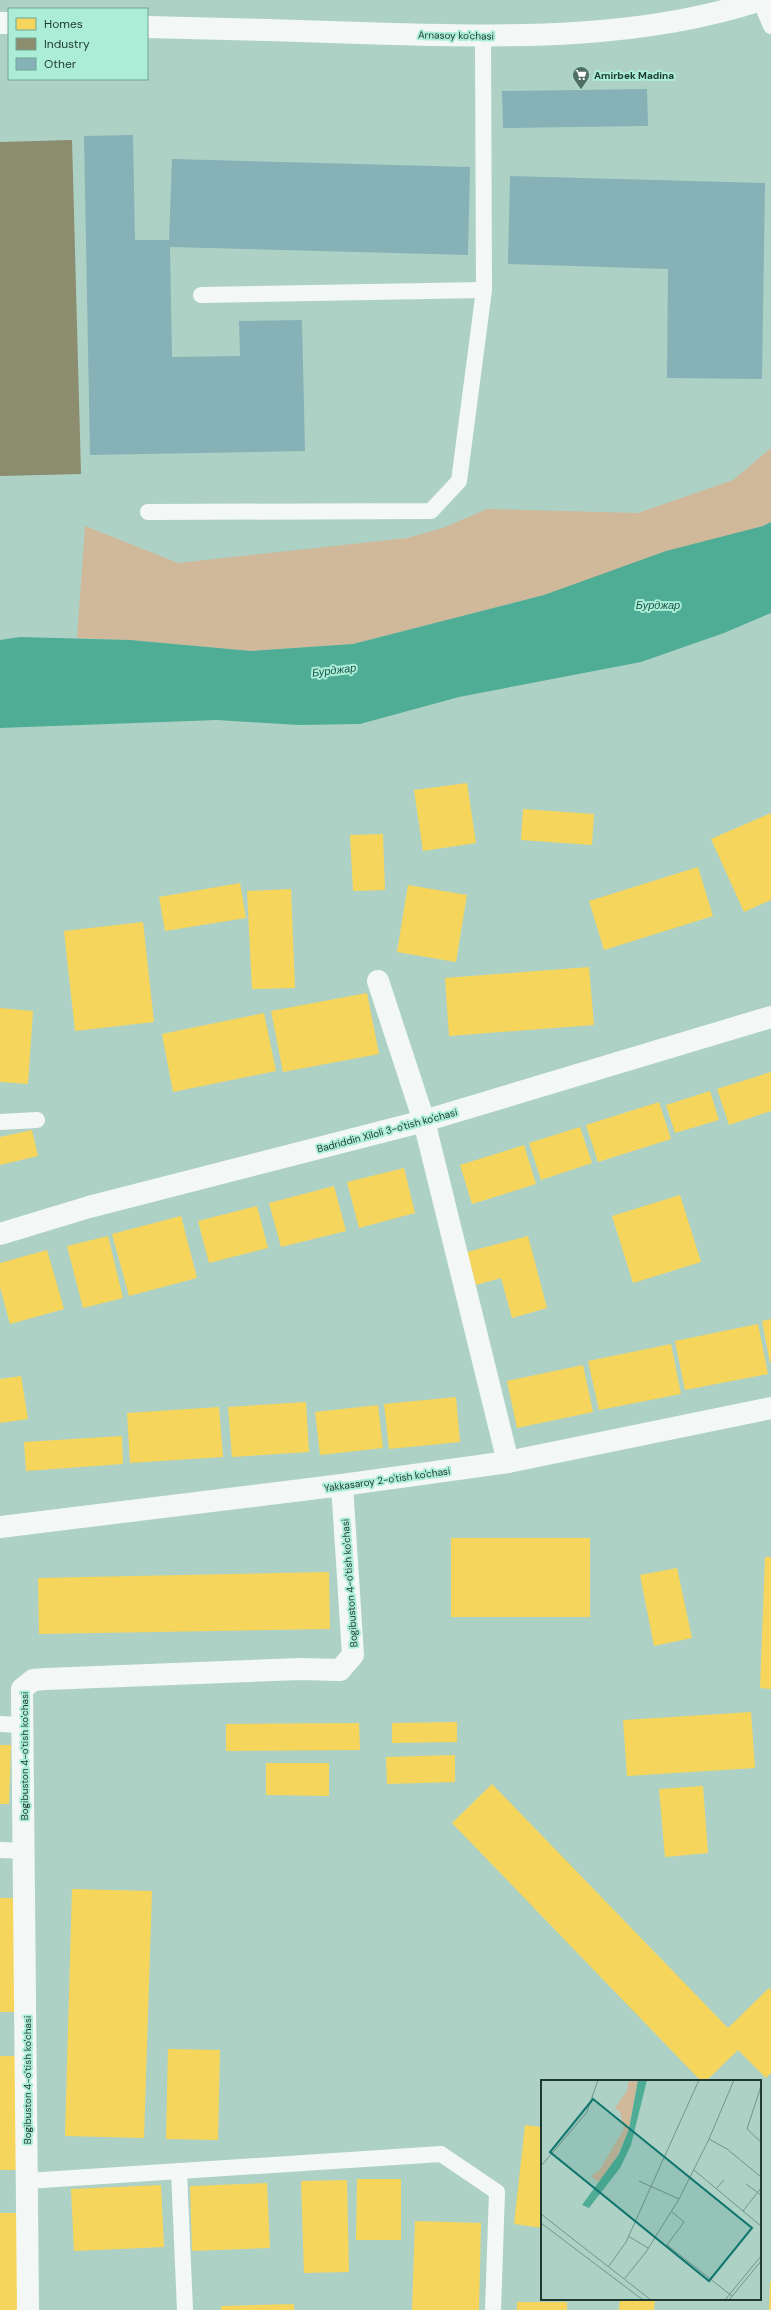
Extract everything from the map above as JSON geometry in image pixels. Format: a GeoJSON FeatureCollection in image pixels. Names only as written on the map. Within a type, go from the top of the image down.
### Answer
{"type":"FeatureCollection","features":[{"type":"Feature","properties":{"kind":"street","name":"Arnasoy ko'chasi"},"geometry":{"type":"LineString","coordinates":[[148,27],[483,36],[616,31],[689,20],[760,0]]}},
{"type":"Feature","properties":{"kind":"street"},"geometry":{"type":"LineString","coordinates":[[378,981],[424,1121],[508,1462]]}},
{"type":"Feature","properties":{"kind":"street","name":"Badriddin Xiloli 3-o'tish ko'chasi"},"geometry":{"type":"LineString","coordinates":[[0,1234],[89,1207],[424,1121],[771,1017]]}},
{"type":"Feature","properties":{"kind":"street","name":"Yakkasaroy 2-o'tish ko'chasi"},"geometry":{"type":"LineString","coordinates":[[0,1527],[342,1485],[508,1462],[771,1408]]}},
{"type":"Feature","properties":{"kind":"street","name":"Bogibuston 4-o'tish ko'chasi"},"geometry":{"type":"LineString","coordinates":[[28,2310],[25,1850],[22,1689],[33,1680],[300,1669],[340,1670],[353,1655],[342,1485]]}},
{"type":"Feature","properties":{"kind":"lane"},"geometry":{"type":"LineString","coordinates":[[760,0],[771,26]]}},
{"type":"Feature","properties":{"kind":"lane"},"geometry":{"type":"LineString","coordinates":[[148,512],[431,511],[459,481],[484,290],[483,36]]}},
{"type":"Feature","properties":{"kind":"lane"},"geometry":{"type":"LineString","coordinates":[[201,295],[484,290]]}},
{"type":"Feature","properties":{"kind":"lane"},"geometry":{"type":"LineString","coordinates":[[0,1122],[37,1120]]}},
{"type":"Feature","properties":{"kind":"lane"},"geometry":{"type":"LineString","coordinates":[[0,1724],[23,1724]]}},
{"type":"Feature","properties":{"kind":"lane"},"geometry":{"type":"LineString","coordinates":[[0,1850],[25,1850]]}},
{"type":"Feature","properties":{"kind":"lane"},"geometry":{"type":"LineString","coordinates":[[28,2181],[441,2154],[497,2192],[493,2310]]}},
{"type":"Feature","properties":{"kind":"lane"},"geometry":{"type":"LineString","coordinates":[[179,2171],[185,2310]]}},
{"type":"Feature","properties":{"kind":"shaded area"},"geometry":{"type":"Polygon","coordinates":[[[771,448],[771,522],[763,526],[544,595],[353,644],[251,651],[130,640],[77,638],[85,526],[178,563],[407,538],[443,528],[487,509],[638,513],[733,480],[771,448]]]}},
{"type":"Feature","properties":{"kind":"water","name":"Бурджар"},"geometry":{"type":"Polygon","coordinates":[[[771,522],[771,613],[724,633],[641,662],[459,697],[360,724],[299,725],[217,720],[0,728],[0,640],[20,637],[130,640],[251,651],[353,644],[544,595],[666,551],[763,526],[771,522]]]}},
{"type":"Feature","properties":{"kind":"building: Homes"},"geometry":{"type":"Polygon","coordinates":[[[467,783],[476,843],[423,851],[414,790],[467,783]]]}},
{"type":"Feature","properties":{"kind":"building: Homes"},"geometry":{"type":"Polygon","coordinates":[[[523,809],[594,814],[592,845],[521,840],[523,809]]]}},
{"type":"Feature","properties":{"kind":"building: Homes"},"geometry":{"type":"Polygon","coordinates":[[[771,813],[771,900],[744,912],[711,839],[771,813]]]}},
{"type":"Feature","properties":{"kind":"building: Homes"},"geometry":{"type":"Polygon","coordinates":[[[383,834],[385,890],[353,891],[350,835],[383,834]]]}},
{"type":"Feature","properties":{"kind":"building: Homes"},"geometry":{"type":"Polygon","coordinates":[[[698,867],[713,916],[604,950],[589,901],[698,867]]]}},
{"type":"Feature","properties":{"kind":"building: Homes"},"geometry":{"type":"Polygon","coordinates":[[[240,883],[246,918],[165,931],[159,897],[240,883]]]}},
{"type":"Feature","properties":{"kind":"building: Homes"},"geometry":{"type":"Polygon","coordinates":[[[408,885],[467,895],[456,962],[397,952],[408,885]]]}},
{"type":"Feature","properties":{"kind":"building: Homes"},"geometry":{"type":"Polygon","coordinates":[[[291,889],[295,988],[252,989],[247,891],[291,889]]]}},
{"type":"Feature","properties":{"kind":"building: Homes"},"geometry":{"type":"Polygon","coordinates":[[[143,922],[154,1022],[75,1031],[64,931],[143,922]]]}},
{"type":"Feature","properties":{"kind":"building: Homes"},"geometry":{"type":"Polygon","coordinates":[[[589,967],[594,1025],[449,1036],[445,978],[589,967]]]}},
{"type":"Feature","properties":{"kind":"building: Homes"},"geometry":{"type":"Polygon","coordinates":[[[367,993],[379,1054],[283,1072],[271,1011],[367,993]]]}},
{"type":"Feature","properties":{"kind":"building: Homes"},"geometry":{"type":"Polygon","coordinates":[[[0,1008],[33,1011],[28,1084],[0,1082],[0,1008]]]}},
{"type":"Feature","properties":{"kind":"building: Homes"},"geometry":{"type":"Polygon","coordinates":[[[264,1013],[276,1071],[173,1092],[162,1034],[264,1013]]]}},
{"type":"Feature","properties":{"kind":"building: Homes"},"geometry":{"type":"Polygon","coordinates":[[[771,1072],[771,1111],[729,1125],[717,1089],[771,1072]]]}},
{"type":"Feature","properties":{"kind":"building: Homes"},"geometry":{"type":"Polygon","coordinates":[[[710,1091],[719,1120],[675,1133],[666,1105],[710,1091]]]}},
{"type":"Feature","properties":{"kind":"building: Homes"},"geometry":{"type":"Polygon","coordinates":[[[659,1102],[671,1139],[598,1162],[586,1125],[659,1102]]]}},
{"type":"Feature","properties":{"kind":"building: Homes"},"geometry":{"type":"Polygon","coordinates":[[[580,1127],[592,1163],[541,1180],[529,1143],[580,1127]]]}},
{"type":"Feature","properties":{"kind":"building: Homes"},"geometry":{"type":"Polygon","coordinates":[[[32,1130],[38,1156],[0,1165],[0,1137],[32,1130]]]}},
{"type":"Feature","properties":{"kind":"building: Homes"},"geometry":{"type":"Polygon","coordinates":[[[524,1145],[536,1184],[472,1204],[460,1165],[524,1145]]]}},
{"type":"Feature","properties":{"kind":"building: Homes"},"geometry":{"type":"Polygon","coordinates":[[[404,1168],[415,1213],[359,1228],[347,1182],[404,1168]]]}},
{"type":"Feature","properties":{"kind":"building: Homes"},"geometry":{"type":"Polygon","coordinates":[[[334,1186],[346,1231],[281,1247],[269,1203],[334,1186]]]}},
{"type":"Feature","properties":{"kind":"building: Homes"},"geometry":{"type":"Polygon","coordinates":[[[680,1195],[701,1262],[633,1283],[612,1216],[680,1195]]]}},
{"type":"Feature","properties":{"kind":"building: Homes"},"geometry":{"type":"Polygon","coordinates":[[[257,1206],[268,1248],[209,1263],[198,1221],[257,1206]]]}},
{"type":"Feature","properties":{"kind":"building: Homes"},"geometry":{"type":"Polygon","coordinates":[[[181,1216],[197,1278],[129,1296],[112,1234],[181,1216]]]}},
{"type":"Feature","properties":{"kind":"building: Homes"},"geometry":{"type":"Polygon","coordinates":[[[108,1236],[123,1298],[83,1308],[67,1246],[108,1236]]]}},
{"type":"Feature","properties":{"kind":"building: Homes"},"geometry":{"type":"Polygon","coordinates":[[[528,1236],[547,1308],[512,1318],[501,1278],[476,1285],[467,1252],[528,1236]]]}},
{"type":"Feature","properties":{"kind":"building: Homes"},"geometry":{"type":"Polygon","coordinates":[[[47,1250],[64,1309],[10,1324],[0,1287],[0,1263],[47,1250]]]}},
{"type":"Feature","properties":{"kind":"building: Homes"},"geometry":{"type":"Polygon","coordinates":[[[771,1319],[771,1363],[770,1363],[762,1321],[771,1319]]]}},
{"type":"Feature","properties":{"kind":"building: Homes"},"geometry":{"type":"Polygon","coordinates":[[[758,1324],[768,1374],[685,1390],[675,1341],[758,1324]]]}},
{"type":"Feature","properties":{"kind":"building: Homes"},"geometry":{"type":"Polygon","coordinates":[[[671,1344],[681,1394],[599,1410],[588,1361],[671,1344]]]}},
{"type":"Feature","properties":{"kind":"building: Homes"},"geometry":{"type":"Polygon","coordinates":[[[583,1365],[593,1412],[517,1428],[507,1381],[583,1365]]]}},
{"type":"Feature","properties":{"kind":"building: Homes"},"geometry":{"type":"Polygon","coordinates":[[[21,1376],[28,1419],[0,1423],[0,1379],[21,1376]]]}},
{"type":"Feature","properties":{"kind":"building: Homes"},"geometry":{"type":"Polygon","coordinates":[[[456,1397],[460,1442],[389,1449],[384,1404],[456,1397]]]}},
{"type":"Feature","properties":{"kind":"building: Homes"},"geometry":{"type":"Polygon","coordinates":[[[306,1402],[309,1452],[232,1457],[228,1407],[306,1402]]]}},
{"type":"Feature","properties":{"kind":"building: Homes"},"geometry":{"type":"Polygon","coordinates":[[[378,1405],[383,1448],[320,1455],[315,1412],[378,1405]]]}},
{"type":"Feature","properties":{"kind":"building: Homes"},"geometry":{"type":"Polygon","coordinates":[[[219,1407],[223,1457],[130,1463],[127,1413],[219,1407]]]}},
{"type":"Feature","properties":{"kind":"building: Homes"},"geometry":{"type":"Polygon","coordinates":[[[122,1436],[123,1464],[26,1471],[24,1442],[122,1436]]]}},
{"type":"Feature","properties":{"kind":"building: Homes"},"geometry":{"type":"Polygon","coordinates":[[[451,1538],[590,1538],[590,1617],[451,1617],[451,1538]]]}},
{"type":"Feature","properties":{"kind":"building: Homes"},"geometry":{"type":"Polygon","coordinates":[[[765,1557],[771,1557],[771,1689],[760,1688],[765,1557]]]}},
{"type":"Feature","properties":{"kind":"building: Homes"},"geometry":{"type":"Polygon","coordinates":[[[677,1568],[692,1638],[654,1646],[640,1575],[677,1568]]]}},
{"type":"Feature","properties":{"kind":"building: Homes"},"geometry":{"type":"Polygon","coordinates":[[[329,1572],[330,1629],[39,1634],[38,1578],[329,1572]]]}},
{"type":"Feature","properties":{"kind":"building: Homes"},"geometry":{"type":"Polygon","coordinates":[[[751,1712],[755,1768],[627,1776],[623,1720],[751,1712]]]}},
{"type":"Feature","properties":{"kind":"building: Homes"},"geometry":{"type":"Polygon","coordinates":[[[457,1722],[457,1742],[392,1743],[392,1723],[457,1722]]]}},
{"type":"Feature","properties":{"kind":"building: Homes"},"geometry":{"type":"Polygon","coordinates":[[[359,1723],[360,1750],[226,1751],[226,1724],[359,1723]]]}},
{"type":"Feature","properties":{"kind":"building: Homes"},"geometry":{"type":"Polygon","coordinates":[[[0,1745],[11,1745],[9,1804],[0,1804],[0,1745]]]}},
{"type":"Feature","properties":{"kind":"building: Homes"},"geometry":{"type":"Polygon","coordinates":[[[455,1755],[455,1782],[387,1784],[386,1757],[455,1755]]]}},
{"type":"Feature","properties":{"kind":"building: Homes"},"geometry":{"type":"Polygon","coordinates":[[[266,1763],[329,1763],[329,1796],[266,1795],[266,1763]]]}},
{"type":"Feature","properties":{"kind":"building: Homes"},"geometry":{"type":"Polygon","coordinates":[[[492,1784],[728,2028],[769,1988],[771,1990],[771,2073],[766,2078],[738,2050],[707,2080],[700,2080],[452,1823],[492,1784]]]}},
{"type":"Feature","properties":{"kind":"building: Homes"},"geometry":{"type":"Polygon","coordinates":[[[703,1786],[708,1853],[665,1857],[659,1789],[703,1786]]]}},
{"type":"Feature","properties":{"kind":"building: Homes"},"geometry":{"type":"Polygon","coordinates":[[[72,1889],[152,1891],[144,2138],[65,2136],[72,1889]]]}},
{"type":"Feature","properties":{"kind":"building: Homes"},"geometry":{"type":"Polygon","coordinates":[[[0,1898],[21,1898],[22,2012],[0,2012],[0,1898]]]}},
{"type":"Feature","properties":{"kind":"building: Homes"},"geometry":{"type":"Polygon","coordinates":[[[168,2049],[220,2050],[218,2140],[166,2139],[168,2049]]]}},
{"type":"Feature","properties":{"kind":"building: Homes"},"geometry":{"type":"Polygon","coordinates":[[[0,2056],[17,2056],[18,2170],[0,2170],[0,2056]]]}},
{"type":"Feature","properties":{"kind":"building: Homes"},"geometry":{"type":"Polygon","coordinates":[[[525,2125],[541,2127],[541,2228],[514,2224],[525,2125]]]}},
{"type":"Feature","properties":{"kind":"building: Homes"},"geometry":{"type":"Polygon","coordinates":[[[357,2179],[401,2179],[401,2240],[356,2240],[357,2179]]]}},
{"type":"Feature","properties":{"kind":"building: Homes"},"geometry":{"type":"Polygon","coordinates":[[[347,2180],[349,2272],[304,2273],[301,2181],[347,2180]]]}},
{"type":"Feature","properties":{"kind":"building: Homes"},"geometry":{"type":"Polygon","coordinates":[[[267,2183],[270,2248],[192,2251],[190,2186],[267,2183]]]}},
{"type":"Feature","properties":{"kind":"building: Homes"},"geometry":{"type":"Polygon","coordinates":[[[161,2185],[164,2247],[74,2251],[71,2189],[161,2185]]]}},
{"type":"Feature","properties":{"kind":"building: Homes"},"geometry":{"type":"Polygon","coordinates":[[[0,2213],[26,2213],[26,2310],[0,2310],[0,2213]]]}},
{"type":"Feature","properties":{"kind":"building: Homes"},"geometry":{"type":"Polygon","coordinates":[[[415,2221],[481,2223],[479,2310],[412,2310],[415,2221]]]}},
{"type":"Feature","properties":{"kind":"building: Homes"},"geometry":{"type":"Polygon","coordinates":[[[770,2282],[771,2310],[769,2310],[770,2282]]]}},
{"type":"Feature","properties":{"kind":"building: Homes"},"geometry":{"type":"Polygon","coordinates":[[[620,2300],[655,2300],[654,2310],[619,2310],[620,2300]]]}},
{"type":"Feature","properties":{"kind":"building: Homes"},"geometry":{"type":"Polygon","coordinates":[[[517,2302],[567,2302],[567,2310],[517,2310],[517,2302]]]}},
{"type":"Feature","properties":{"kind":"building: Homes"},"geometry":{"type":"Polygon","coordinates":[[[294,2304],[294,2310],[221,2310],[221,2306],[294,2304]]]}},
{"type":"Feature","properties":{"kind":"building: Industry"},"geometry":{"type":"Polygon","coordinates":[[[72,140],[81,474],[0,476],[0,142],[72,140]]]}},
{"type":"Feature","properties":{"kind":"building: Other"},"geometry":{"type":"Polygon","coordinates":[[[647,89],[648,126],[503,128],[502,91],[647,89]]]}},
{"type":"Feature","properties":{"kind":"building: Other"},"geometry":{"type":"Polygon","coordinates":[[[133,135],[135,240],[169,240],[172,159],[470,167],[468,255],[170,247],[172,357],[240,356],[239,321],[302,320],[305,451],[90,455],[84,136],[133,135]]]}},
{"type":"Feature","properties":{"kind":"building: Other"},"geometry":{"type":"Polygon","coordinates":[[[510,176],[765,183],[762,379],[667,378],[668,269],[508,264],[510,176]]]}},
{"type":"Feature","properties":{"kind":"place","name":"Amirbek Madina"},"geometry":{"type":"Point","coordinates":[581,90]}}]}
